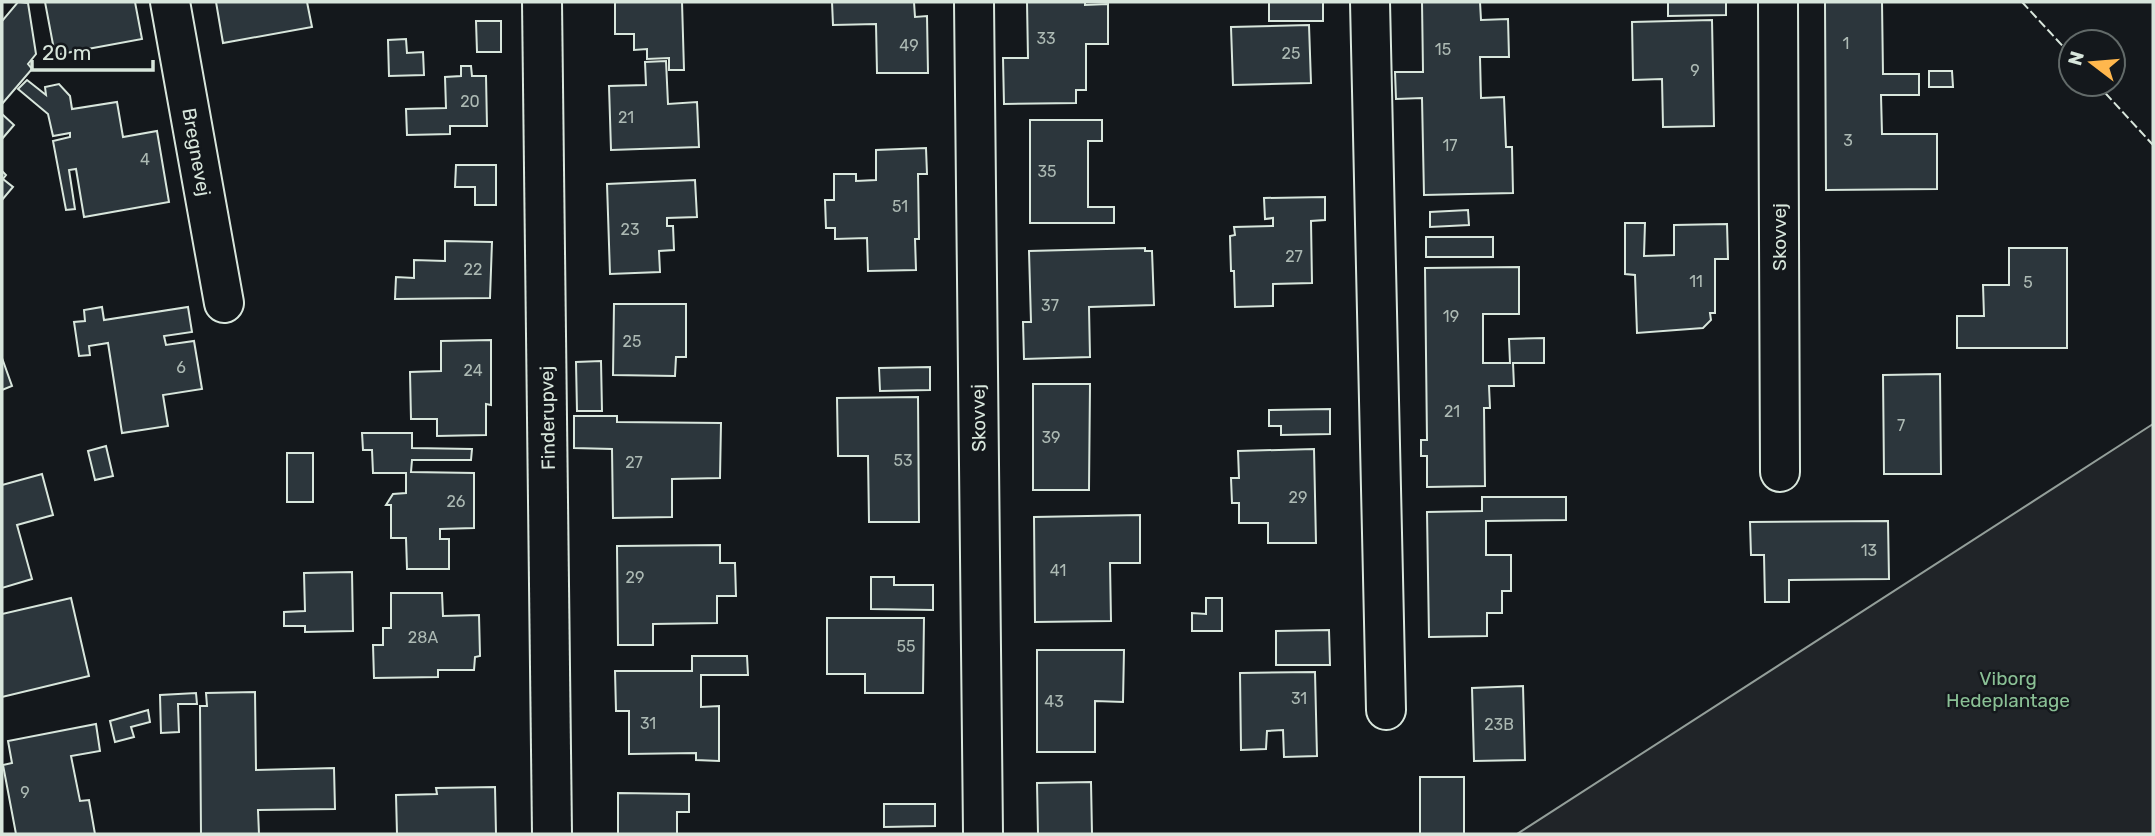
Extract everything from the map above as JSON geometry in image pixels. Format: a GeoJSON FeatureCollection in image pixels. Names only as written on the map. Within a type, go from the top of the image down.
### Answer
{"type":"FeatureCollection","features":[{"type":"Feature","properties":{"kind":"street","name":"Bregnevej"},"geometry":{"type":"LineString","coordinates":[[170,2],[224,303]]}},
{"type":"Feature","properties":{"kind":"street","name":"Finderupvej"},"geometry":{"type":"LineString","coordinates":[[542,2],[552,834]]}},
{"type":"Feature","properties":{"kind":"street","name":"Skovvej"},"geometry":{"type":"LineString","coordinates":[[974,2],[983,834]]}},
{"type":"Feature","properties":{"kind":"street"},"geometry":{"type":"LineString","coordinates":[[1370,2],[1386,710]]}},
{"type":"Feature","properties":{"kind":"street","name":"Skovvej"},"geometry":{"type":"LineString","coordinates":[[1778,2],[1780,472]]}},
{"type":"Feature","properties":{"kind":"green space","name":"Viborg Hedeplantage"},"geometry":{"type":"Polygon","coordinates":[[[2153,424],[2153,834],[1517,834],[2153,424]]]}},
{"type":"Feature","properties":{"kind":"building"},"geometry":{"type":"Polygon","coordinates":[[[18,2],[28,3],[36,54],[28,64],[32,69],[2,104],[2,21],[18,2]]]}},
{"type":"Feature","properties":{"kind":"building"},"geometry":{"type":"Polygon","coordinates":[[[45,2],[135,2],[142,39],[55,55],[45,2]]]}},
{"type":"Feature","properties":{"kind":"building"},"geometry":{"type":"Polygon","coordinates":[[[216,2],[307,2],[312,27],[223,43],[216,2]]]}},
{"type":"Feature","properties":{"kind":"building"},"geometry":{"type":"Polygon","coordinates":[[[615,2],[682,2],[684,70],[669,70],[669,58],[647,59],[647,49],[634,50],[634,34],[615,34],[615,2]]]}},
{"type":"Feature","properties":{"kind":"building"},"geometry":{"type":"Polygon","coordinates":[[[832,2],[914,2],[915,17],[927,16],[928,73],[877,73],[876,24],[833,25],[832,2]]]}},
{"type":"Feature","properties":{"kind":"building"},"geometry":{"type":"Polygon","coordinates":[[[1027,2],[1108,4],[1108,44],[1086,44],[1086,90],[1076,90],[1076,103],[1004,104],[1003,58],[1028,58],[1027,2]]]}},
{"type":"Feature","properties":{"kind":"building"},"geometry":{"type":"Polygon","coordinates":[[[1269,2],[1323,2],[1323,21],[1269,21],[1269,2]]]}},
{"type":"Feature","properties":{"kind":"building"},"geometry":{"type":"Polygon","coordinates":[[[1422,2],[1480,2],[1481,20],[1508,19],[1509,57],[1480,57],[1481,98],[1504,97],[1506,147],[1512,147],[1513,193],[1424,195],[1422,98],[1396,99],[1395,72],[1423,72],[1422,2]]]}},
{"type":"Feature","properties":{"kind":"building"},"geometry":{"type":"Polygon","coordinates":[[[1668,2],[1726,2],[1726,15],[1668,16],[1668,2]]]}},
{"type":"Feature","properties":{"kind":"building"},"geometry":{"type":"Polygon","coordinates":[[[1825,2],[1882,2],[1883,74],[1919,74],[1919,95],[1881,95],[1882,134],[1937,134],[1937,189],[1826,190],[1825,2]]]}},
{"type":"Feature","properties":{"kind":"building"},"geometry":{"type":"Polygon","coordinates":[[[1712,20],[1714,126],[1663,127],[1662,79],[1633,80],[1632,22],[1712,20]]]}},
{"type":"Feature","properties":{"kind":"building"},"geometry":{"type":"Polygon","coordinates":[[[476,21],[501,21],[501,52],[477,52],[476,21]]]}},
{"type":"Feature","properties":{"kind":"building"},"geometry":{"type":"Polygon","coordinates":[[[1309,25],[1311,83],[1233,85],[1231,27],[1309,25]]]}},
{"type":"Feature","properties":{"kind":"building"},"geometry":{"type":"Polygon","coordinates":[[[406,39],[407,53],[423,52],[424,75],[389,76],[388,40],[406,39]]]}},
{"type":"Feature","properties":{"kind":"building"},"geometry":{"type":"Polygon","coordinates":[[[666,61],[668,104],[697,102],[699,147],[611,150],[609,86],[646,85],[645,62],[666,61]]]}},
{"type":"Feature","properties":{"kind":"building"},"geometry":{"type":"Polygon","coordinates":[[[461,66],[471,66],[472,76],[486,76],[487,126],[450,126],[450,134],[407,135],[406,109],[446,108],[445,77],[461,76],[461,66]]]}},
{"type":"Feature","properties":{"kind":"building"},"geometry":{"type":"Polygon","coordinates":[[[1929,71],[1952,71],[1953,87],[1929,87],[1929,71]]]}},
{"type":"Feature","properties":{"kind":"building"},"geometry":{"type":"Polygon","coordinates":[[[27,80],[46,95],[45,87],[59,84],[70,96],[72,109],[117,102],[123,137],[157,131],[169,202],[84,217],[76,169],[69,170],[75,209],[66,210],[53,141],[70,137],[70,133],[53,136],[48,114],[18,89],[27,80]]]}},
{"type":"Feature","properties":{"kind":"building"},"geometry":{"type":"Polygon","coordinates":[[[2,114],[14,125],[2,139],[2,114]]]}},
{"type":"Feature","properties":{"kind":"building"},"geometry":{"type":"Polygon","coordinates":[[[1030,120],[1102,120],[1102,141],[1088,141],[1088,207],[1114,207],[1114,223],[1030,223],[1030,120]]]}},
{"type":"Feature","properties":{"kind":"building"},"geometry":{"type":"Polygon","coordinates":[[[926,148],[927,174],[918,174],[919,239],[915,239],[916,270],[868,271],[867,238],[835,239],[835,228],[826,228],[825,200],[834,200],[834,174],[856,174],[856,181],[876,180],[876,150],[926,148]]]}},
{"type":"Feature","properties":{"kind":"building"},"geometry":{"type":"Polygon","coordinates":[[[456,165],[496,165],[496,205],[475,205],[475,187],[455,187],[456,165]]]}},
{"type":"Feature","properties":{"kind":"building"},"geometry":{"type":"Polygon","coordinates":[[[2,171],[6,175],[3,179],[13,187],[2,200],[2,171]]]}},
{"type":"Feature","properties":{"kind":"building"},"geometry":{"type":"Polygon","coordinates":[[[695,180],[697,217],[667,218],[667,226],[673,226],[674,250],[659,251],[660,272],[610,274],[607,184],[695,180]]]}},
{"type":"Feature","properties":{"kind":"building"},"geometry":{"type":"Polygon","coordinates":[[[1325,197],[1325,220],[1311,221],[1312,283],[1273,284],[1273,306],[1235,307],[1230,236],[1235,235],[1234,227],[1273,226],[1273,218],[1265,219],[1264,198],[1325,197]]]}},
{"type":"Feature","properties":{"kind":"building"},"geometry":{"type":"Polygon","coordinates":[[[1468,210],[1469,225],[1430,227],[1430,212],[1468,210]]]}},
{"type":"Feature","properties":{"kind":"building"},"geometry":{"type":"Polygon","coordinates":[[[1625,223],[1645,223],[1644,256],[1674,255],[1674,225],[1727,224],[1728,259],[1715,259],[1715,313],[1710,313],[1711,320],[1703,328],[1637,333],[1635,275],[1625,274],[1625,223]]]}},
{"type":"Feature","properties":{"kind":"building"},"geometry":{"type":"Polygon","coordinates":[[[1426,237],[1493,237],[1493,257],[1426,257],[1426,237]]]}},
{"type":"Feature","properties":{"kind":"building"},"geometry":{"type":"Polygon","coordinates":[[[445,241],[492,242],[490,298],[395,299],[396,277],[414,278],[414,260],[445,261],[445,241]]]}},
{"type":"Feature","properties":{"kind":"building"},"geometry":{"type":"Polygon","coordinates":[[[1145,248],[1145,251],[1152,251],[1154,305],[1089,307],[1090,357],[1024,359],[1023,322],[1031,322],[1029,251],[1145,248]]]}},
{"type":"Feature","properties":{"kind":"building"},"geometry":{"type":"Polygon","coordinates":[[[2009,248],[2067,248],[2067,348],[1957,348],[1957,316],[1984,316],[1983,285],[2009,285],[2009,248]]]}},
{"type":"Feature","properties":{"kind":"building"},"geometry":{"type":"Polygon","coordinates":[[[1519,267],[1519,314],[1483,314],[1483,363],[1510,363],[1509,339],[1544,338],[1544,363],[1513,363],[1514,386],[1489,386],[1490,408],[1484,408],[1485,486],[1427,487],[1427,456],[1421,456],[1421,440],[1427,440],[1425,268],[1519,267]]]}},
{"type":"Feature","properties":{"kind":"building"},"geometry":{"type":"Polygon","coordinates":[[[614,304],[686,304],[686,357],[676,357],[675,376],[613,375],[614,304]]]}},
{"type":"Feature","properties":{"kind":"building"},"geometry":{"type":"Polygon","coordinates":[[[102,307],[104,320],[188,307],[192,332],[164,336],[166,345],[194,341],[202,389],[163,395],[168,426],[122,433],[108,343],[89,346],[90,355],[79,356],[74,322],[85,321],[84,310],[102,307]]]}},
{"type":"Feature","properties":{"kind":"building"},"geometry":{"type":"Polygon","coordinates":[[[491,340],[491,405],[486,404],[486,435],[437,436],[437,419],[411,419],[410,372],[441,371],[441,341],[491,340]]]}},
{"type":"Feature","properties":{"kind":"building"},"geometry":{"type":"Polygon","coordinates":[[[2,358],[12,386],[2,390],[2,358]]]}},
{"type":"Feature","properties":{"kind":"building"},"geometry":{"type":"Polygon","coordinates":[[[601,361],[602,411],[577,411],[576,362],[601,361]]]}},
{"type":"Feature","properties":{"kind":"building"},"geometry":{"type":"Polygon","coordinates":[[[930,367],[930,390],[880,391],[879,368],[930,367]]]}},
{"type":"Feature","properties":{"kind":"building"},"geometry":{"type":"Polygon","coordinates":[[[1940,374],[1941,474],[1884,474],[1883,375],[1940,374]]]}},
{"type":"Feature","properties":{"kind":"building"},"geometry":{"type":"Polygon","coordinates":[[[1033,384],[1090,384],[1089,490],[1033,490],[1033,384]]]}},
{"type":"Feature","properties":{"kind":"building"},"geometry":{"type":"Polygon","coordinates":[[[918,397],[919,522],[869,522],[868,456],[838,456],[837,398],[918,397]]]}},
{"type":"Feature","properties":{"kind":"building"},"geometry":{"type":"Polygon","coordinates":[[[1330,409],[1330,434],[1281,435],[1281,426],[1269,426],[1269,410],[1330,409]]]}},
{"type":"Feature","properties":{"kind":"building"},"geometry":{"type":"Polygon","coordinates":[[[574,416],[617,416],[617,422],[721,423],[720,478],[672,479],[672,517],[613,518],[612,449],[574,448],[574,416]]]}},
{"type":"Feature","properties":{"kind":"building"},"geometry":{"type":"Polygon","coordinates":[[[362,433],[412,433],[412,448],[472,449],[471,460],[412,460],[411,472],[474,473],[474,528],[440,529],[440,539],[449,539],[449,569],[407,569],[406,538],[391,538],[391,505],[386,505],[393,494],[406,493],[406,473],[373,473],[372,450],[363,450],[362,433]]]}},
{"type":"Feature","properties":{"kind":"building"},"geometry":{"type":"Polygon","coordinates":[[[106,446],[113,476],[95,480],[88,451],[106,446]]]}},
{"type":"Feature","properties":{"kind":"building"},"geometry":{"type":"Polygon","coordinates":[[[1314,449],[1316,543],[1268,543],[1268,523],[1239,523],[1239,503],[1232,503],[1231,478],[1239,478],[1238,451],[1314,449]]]}},
{"type":"Feature","properties":{"kind":"building"},"geometry":{"type":"Polygon","coordinates":[[[287,453],[313,453],[313,502],[287,502],[287,453]]]}},
{"type":"Feature","properties":{"kind":"building"},"geometry":{"type":"Polygon","coordinates":[[[42,474],[53,515],[17,525],[32,579],[2,588],[2,485],[42,474]]]}},
{"type":"Feature","properties":{"kind":"building"},"geometry":{"type":"Polygon","coordinates":[[[1482,497],[1566,497],[1566,520],[1486,521],[1486,555],[1511,555],[1511,591],[1502,591],[1502,613],[1487,613],[1487,636],[1429,637],[1427,512],[1482,511],[1482,497]]]}},
{"type":"Feature","properties":{"kind":"building"},"geometry":{"type":"Polygon","coordinates":[[[1140,515],[1140,563],[1110,563],[1111,621],[1035,622],[1034,517],[1140,515]]]}},
{"type":"Feature","properties":{"kind":"building"},"geometry":{"type":"Polygon","coordinates":[[[1888,521],[1889,579],[1789,580],[1789,602],[1765,602],[1764,555],[1751,555],[1750,522],[1888,521]]]}},
{"type":"Feature","properties":{"kind":"building"},"geometry":{"type":"Polygon","coordinates":[[[720,545],[720,563],[735,563],[736,596],[717,596],[717,623],[653,624],[653,645],[618,645],[617,546],[720,545]]]}},
{"type":"Feature","properties":{"kind":"building"},"geometry":{"type":"Polygon","coordinates":[[[352,572],[353,631],[305,632],[305,626],[284,626],[284,612],[305,611],[304,573],[352,572]]]}},
{"type":"Feature","properties":{"kind":"building"},"geometry":{"type":"Polygon","coordinates":[[[871,577],[894,577],[894,585],[933,585],[933,610],[871,609],[871,577]]]}},
{"type":"Feature","properties":{"kind":"building"},"geometry":{"type":"Polygon","coordinates":[[[391,593],[442,593],[443,616],[479,615],[480,656],[475,657],[474,670],[438,670],[438,677],[374,678],[373,645],[383,645],[383,628],[391,628],[391,593]]]}},
{"type":"Feature","properties":{"kind":"building"},"geometry":{"type":"Polygon","coordinates":[[[71,598],[89,676],[2,697],[2,614],[71,598]]]}},
{"type":"Feature","properties":{"kind":"building"},"geometry":{"type":"Polygon","coordinates":[[[1206,598],[1222,598],[1222,631],[1192,631],[1192,613],[1206,614],[1206,598]]]}},
{"type":"Feature","properties":{"kind":"building"},"geometry":{"type":"Polygon","coordinates":[[[827,618],[924,618],[923,693],[865,693],[865,674],[827,674],[827,618]]]}},
{"type":"Feature","properties":{"kind":"building"},"geometry":{"type":"Polygon","coordinates":[[[1329,630],[1330,665],[1276,665],[1276,631],[1329,630]]]}},
{"type":"Feature","properties":{"kind":"building"},"geometry":{"type":"Polygon","coordinates":[[[1037,650],[1124,650],[1123,702],[1095,701],[1095,752],[1037,752],[1037,650]]]}},
{"type":"Feature","properties":{"kind":"building"},"geometry":{"type":"Polygon","coordinates":[[[692,656],[747,656],[748,675],[701,675],[701,707],[719,706],[719,761],[696,760],[696,753],[629,754],[629,711],[616,711],[615,671],[692,671],[692,656]]]}},
{"type":"Feature","properties":{"kind":"building"},"geometry":{"type":"Polygon","coordinates":[[[1315,672],[1317,756],[1284,757],[1283,730],[1267,731],[1266,749],[1241,750],[1240,673],[1315,672]]]}},
{"type":"Feature","properties":{"kind":"building"},"geometry":{"type":"Polygon","coordinates":[[[1523,686],[1525,760],[1474,761],[1472,688],[1523,686]]]}},
{"type":"Feature","properties":{"kind":"building"},"geometry":{"type":"Polygon","coordinates":[[[255,692],[256,770],[334,768],[335,809],[258,810],[259,834],[201,834],[200,706],[207,706],[206,693],[255,692]]]}},
{"type":"Feature","properties":{"kind":"building"},"geometry":{"type":"Polygon","coordinates":[[[196,693],[197,704],[178,704],[179,732],[161,733],[160,695],[196,693]]]}},
{"type":"Feature","properties":{"kind":"building"},"geometry":{"type":"Polygon","coordinates":[[[148,710],[150,722],[131,727],[134,737],[115,742],[110,721],[148,710]]]}},
{"type":"Feature","properties":{"kind":"building"},"geometry":{"type":"Polygon","coordinates":[[[96,724],[100,751],[71,756],[80,801],[89,800],[95,834],[16,834],[3,765],[12,763],[8,741],[96,724]]]}},
{"type":"Feature","properties":{"kind":"building"},"geometry":{"type":"Polygon","coordinates":[[[1420,777],[1464,777],[1464,834],[1420,834],[1420,777]]]}},
{"type":"Feature","properties":{"kind":"building"},"geometry":{"type":"Polygon","coordinates":[[[1091,782],[1092,834],[1038,834],[1037,783],[1091,782]]]}},
{"type":"Feature","properties":{"kind":"building"},"geometry":{"type":"Polygon","coordinates":[[[495,787],[496,834],[397,834],[396,795],[437,794],[436,788],[495,787]]]}},
{"type":"Feature","properties":{"kind":"building"},"geometry":{"type":"Polygon","coordinates":[[[618,793],[689,794],[689,812],[677,812],[677,834],[618,834],[618,793]]]}},
{"type":"Feature","properties":{"kind":"building"},"geometry":{"type":"Polygon","coordinates":[[[884,804],[935,804],[935,826],[884,827],[884,804]]]}},
{"type":"Feature","properties":{"kind":"fence"},"geometry":{"type":"LineString","coordinates":[[2022,2],[2057,40]]}},
{"type":"Feature","properties":{"kind":"fence"},"geometry":{"type":"LineString","coordinates":[[2110,98],[2153,145]]}}]}
